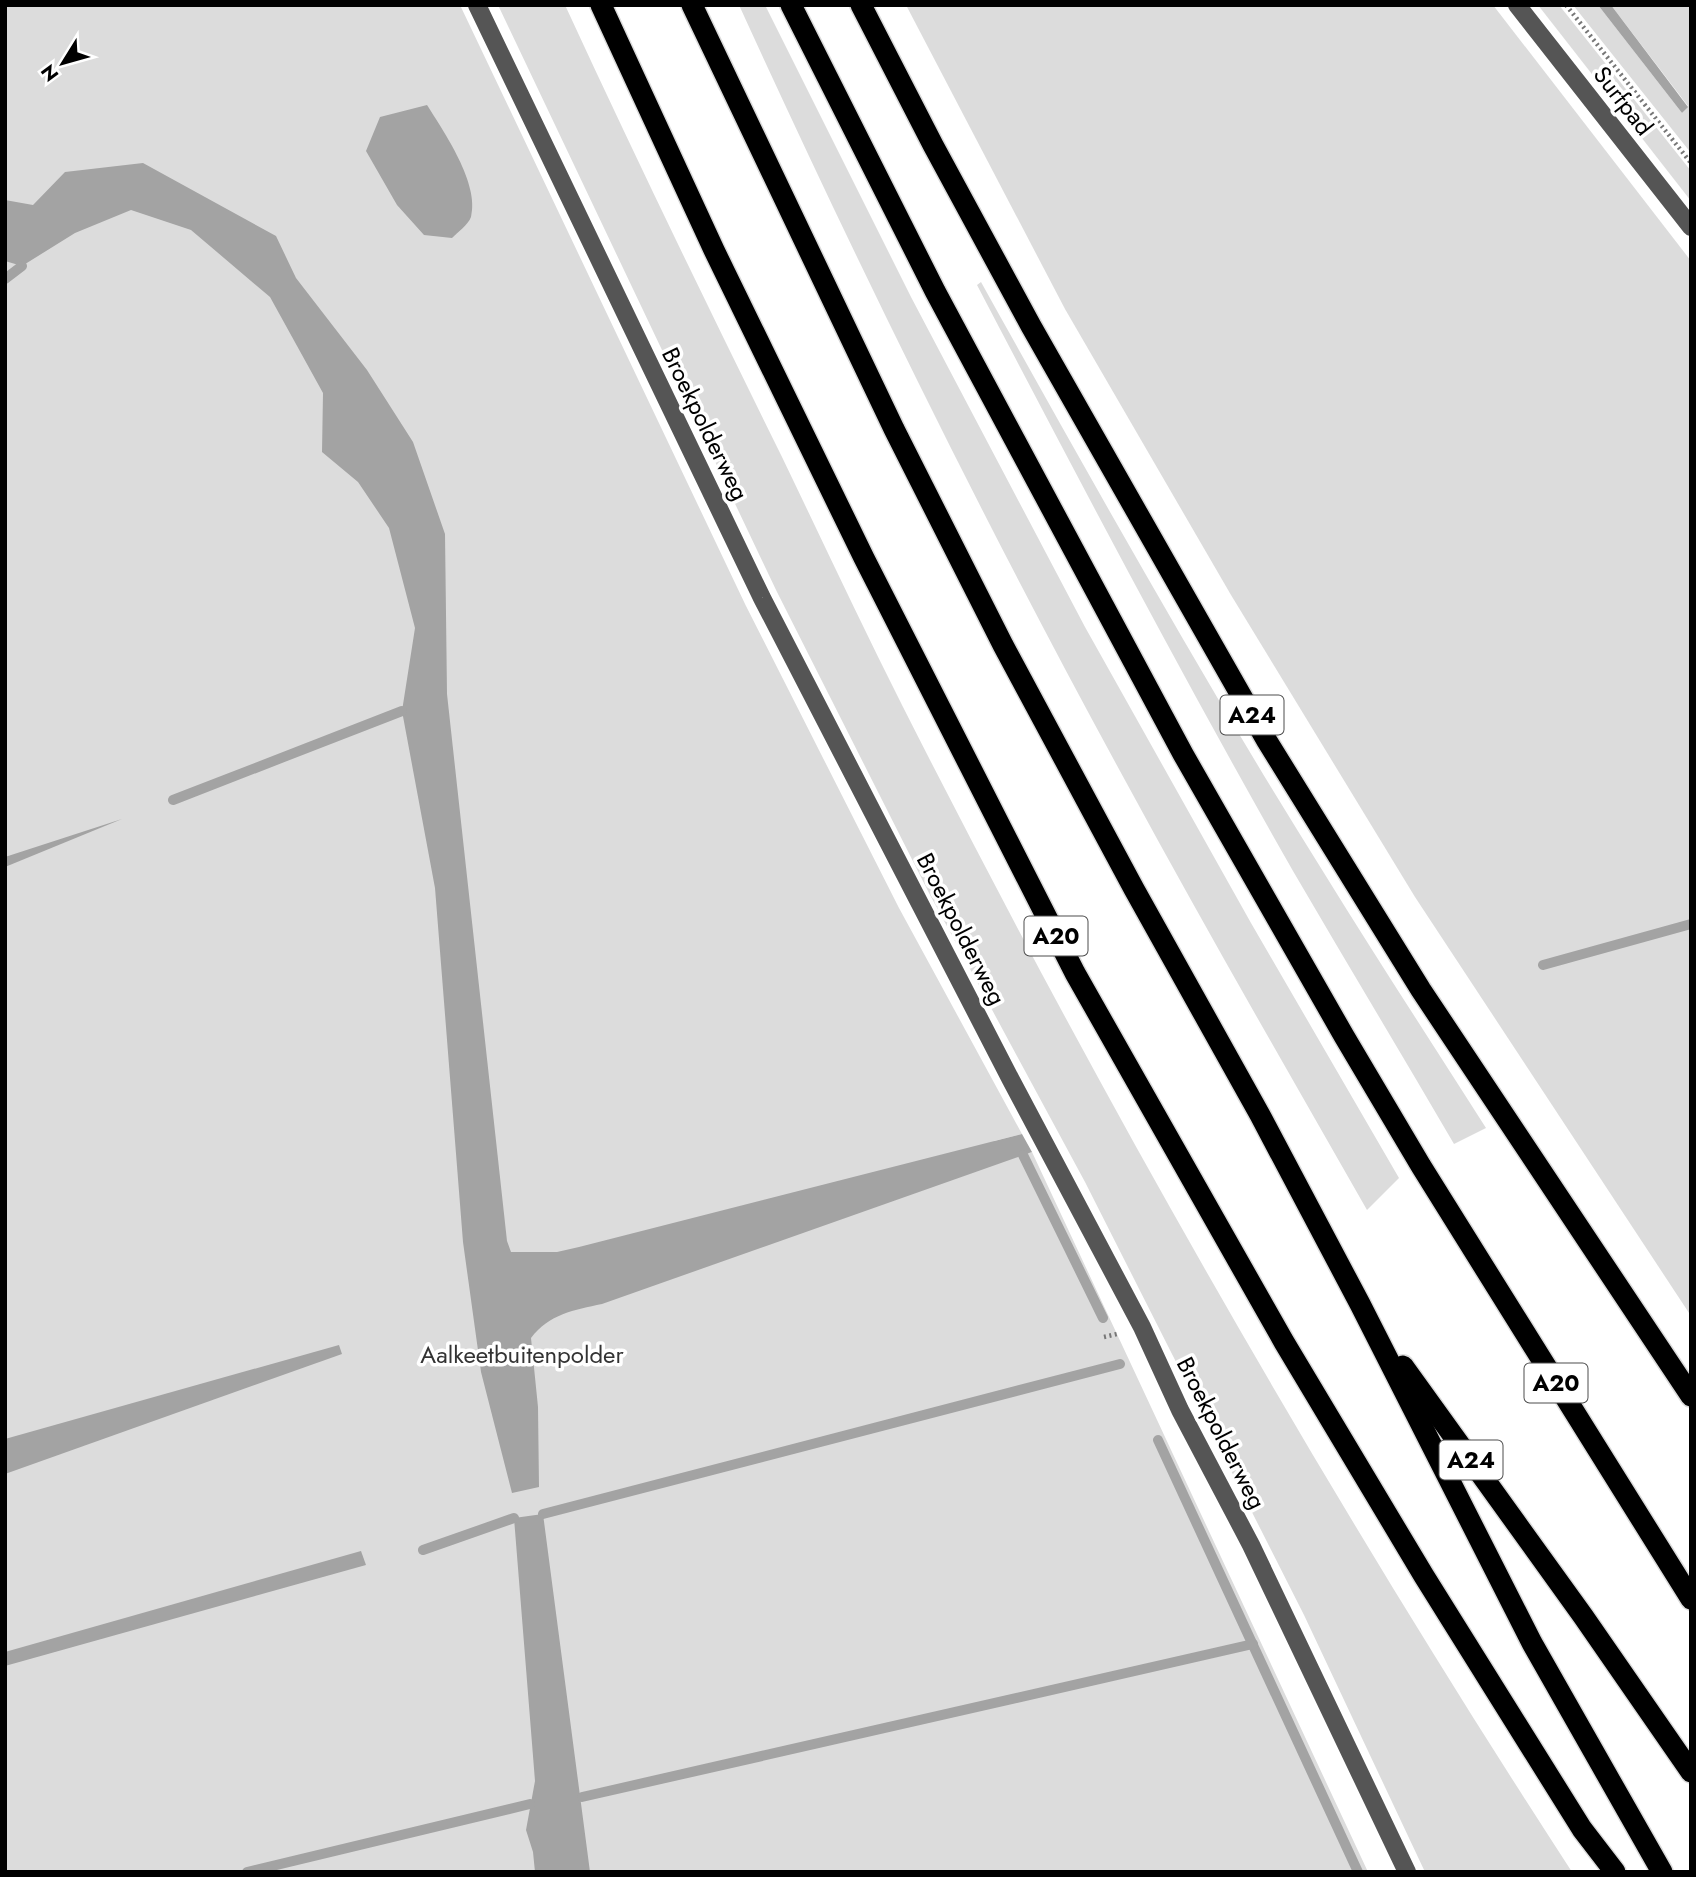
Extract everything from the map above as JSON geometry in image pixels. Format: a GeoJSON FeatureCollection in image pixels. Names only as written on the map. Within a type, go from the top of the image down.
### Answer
{"type":"FeatureCollection","features":[{"type":"Feature","properties":{"kind":"highway","name":"A20"},"geometry":{"type":"LineString","coordinates":[[601,5],[714,250],[864,558],[1075,973],[1284,1342],[1424,1576],[1582,1829],[1615,1872]]}},
{"type":"Feature","properties":{"kind":"highway"},"geometry":{"type":"LineString","coordinates":[[692,5],[956,555],[1128,877],[1260,1115],[1360,1304],[1532,1643],[1662,1872]]}},
{"type":"Feature","properties":{"kind":"highway","name":"A20"},"geometry":{"type":"LineString","coordinates":[[791,5],[935,291],[1183,754],[1421,1167],[1691,1599]]}},
{"type":"Feature","properties":{"kind":"highway","name":"A24"},"geometry":{"type":"LineString","coordinates":[[861,5],[1031,326],[1267,741],[1421,990],[1691,1396]]}},
{"type":"Feature","properties":{"kind":"highway","name":"A24"},"geometry":{"type":"LineString","coordinates":[[1360,1304],[1691,1772]]}},
{"type":"Feature","properties":{"kind":"street","name":"Broekpolderweg"},"geometry":{"type":"LineString","coordinates":[[477,5],[762,598],[1017,1092],[1142,1327],[1181,1410],[1251,1545],[1407,1872]]}},
{"type":"Feature","properties":{"kind":"street","name":"Surfpad"},"geometry":{"type":"LineString","coordinates":[[1517,5],[1691,227]]}},
{"type":"Feature","properties":{"kind":"path"},"geometry":{"type":"LineString","coordinates":[[1566,5],[1691,163]]}},
{"type":"Feature","properties":{"kind":"green space","name":"Aalkeetbuitenpolder"},"geometry":{"type":"Polygon","coordinates":[[[5,5],[460,5],[746,606],[899,908],[1022,1134],[994,1141],[1003,1161],[1032,1152],[1368,1872],[5,1872],[5,5]]]}},
{"type":"Feature","properties":{"kind":"green space"},"geometry":{"type":"Polygon","coordinates":[[[498,5],[565,5],[887,676],[1058,1005],[1306,1444],[1481,1731],[1572,1872],[1425,1872],[1304,1615],[1085,1182],[929,893],[777,592],[498,5]]]}},
{"type":"Feature","properties":{"kind":"green space"},"geometry":{"type":"Polygon","coordinates":[[[739,5],[765,5],[911,297],[1085,627],[1251,923],[1399,1178],[1367,1210],[1185,890],[1074,686],[974,494],[878,299],[739,5]]]}},
{"type":"Feature","properties":{"kind":"green space"},"geometry":{"type":"Polygon","coordinates":[[[906,5],[1493,5],[1691,261],[1691,1316],[1415,897],[1231,595],[1065,309],[906,5]]]}},
{"type":"Feature","properties":{"kind":"green space"},"geometry":{"type":"Polygon","coordinates":[[[1538,5],[1559,5],[1691,171],[1691,201],[1538,5]]]}},
{"type":"Feature","properties":{"kind":"green space"},"geometry":{"type":"Polygon","coordinates":[[[1573,5],[1598,5],[1682,113],[1688,106],[1611,5],[1691,5],[1691,153],[1573,5]]]}},
{"type":"Feature","properties":{"kind":"green space"},"geometry":{"type":"Polygon","coordinates":[[[981,282],[1106,506],[1235,727],[1486,1128],[1454,1144],[1293,871],[1212,726],[977,285],[981,282]]]}},
{"type":"Feature","properties":{"kind":"shaded area"},"geometry":{"type":"Polygon","coordinates":[[[1598,5],[1611,5],[1688,107],[1682,113],[1598,5]]]}},
{"type":"Feature","properties":{"kind":"shaded area"},"geometry":{"type":"Polygon","coordinates":[[[427,105],[459,159],[470,189],[471,217],[452,238],[424,235],[397,205],[366,151],[380,117],[427,105]]]}},
{"type":"Feature","properties":{"kind":"shaded area"},"geometry":{"type":"Polygon","coordinates":[[[143,163],[276,236],[296,278],[367,370],[413,442],[445,534],[447,694],[507,1241],[511,1252],[557,1252],[579,1247],[1022,1134],[1032,1152],[602,1304],[563,1314],[546,1323],[531,1338],[538,1407],[539,1487],[512,1493],[481,1372],[463,1242],[435,888],[402,711],[415,628],[389,528],[358,482],[322,452],[323,393],[270,297],[191,230],[131,210],[75,233],[22,266],[5,261],[5,200],[33,205],[65,172],[143,163]]]}},
{"type":"Feature","properties":{"kind":"shaded area"},"geometry":{"type":"Polygon","coordinates":[[[122,819],[5,867],[5,857],[122,819]]]}},
{"type":"Feature","properties":{"kind":"shaded area"},"geometry":{"type":"Polygon","coordinates":[[[339,1345],[342,1354],[5,1474],[5,1439],[339,1345]]]}},
{"type":"Feature","properties":{"kind":"shaded area"},"geometry":{"type":"Polygon","coordinates":[[[543,1514],[590,1872],[535,1872],[533,1852],[526,1830],[535,1781],[514,1518],[543,1514]]]}},
{"type":"Feature","properties":{"kind":"shaded area"},"geometry":{"type":"Polygon","coordinates":[[[361,1551],[366,1565],[5,1666],[5,1652],[361,1551]]]}},
{"type":"Feature","properties":{"kind":"waterway"},"geometry":{"type":"LineString","coordinates":[[5,279],[22,266]]}},
{"type":"Feature","properties":{"kind":"waterway"},"geometry":{"type":"LineString","coordinates":[[173,800],[402,711]]}},
{"type":"Feature","properties":{"kind":"waterway"},"geometry":{"type":"LineString","coordinates":[[1543,965],[1691,924]]}},
{"type":"Feature","properties":{"kind":"waterway"},"geometry":{"type":"LineString","coordinates":[[1023,1155],[1103,1318]]}},
{"type":"Feature","properties":{"kind":"waterway"},"geometry":{"type":"LineString","coordinates":[[543,1514],[1120,1364]]}},
{"type":"Feature","properties":{"kind":"waterway"},"geometry":{"type":"LineString","coordinates":[[1158,1440],[1358,1872]]}},
{"type":"Feature","properties":{"kind":"waterway"},"geometry":{"type":"LineString","coordinates":[[423,1550],[514,1518]]}},
{"type":"Feature","properties":{"kind":"waterway"},"geometry":{"type":"LineString","coordinates":[[582,1797],[1253,1644]]}},
{"type":"Feature","properties":{"kind":"waterway"},"geometry":{"type":"LineString","coordinates":[[247,1872],[530,1804]]}}]}
